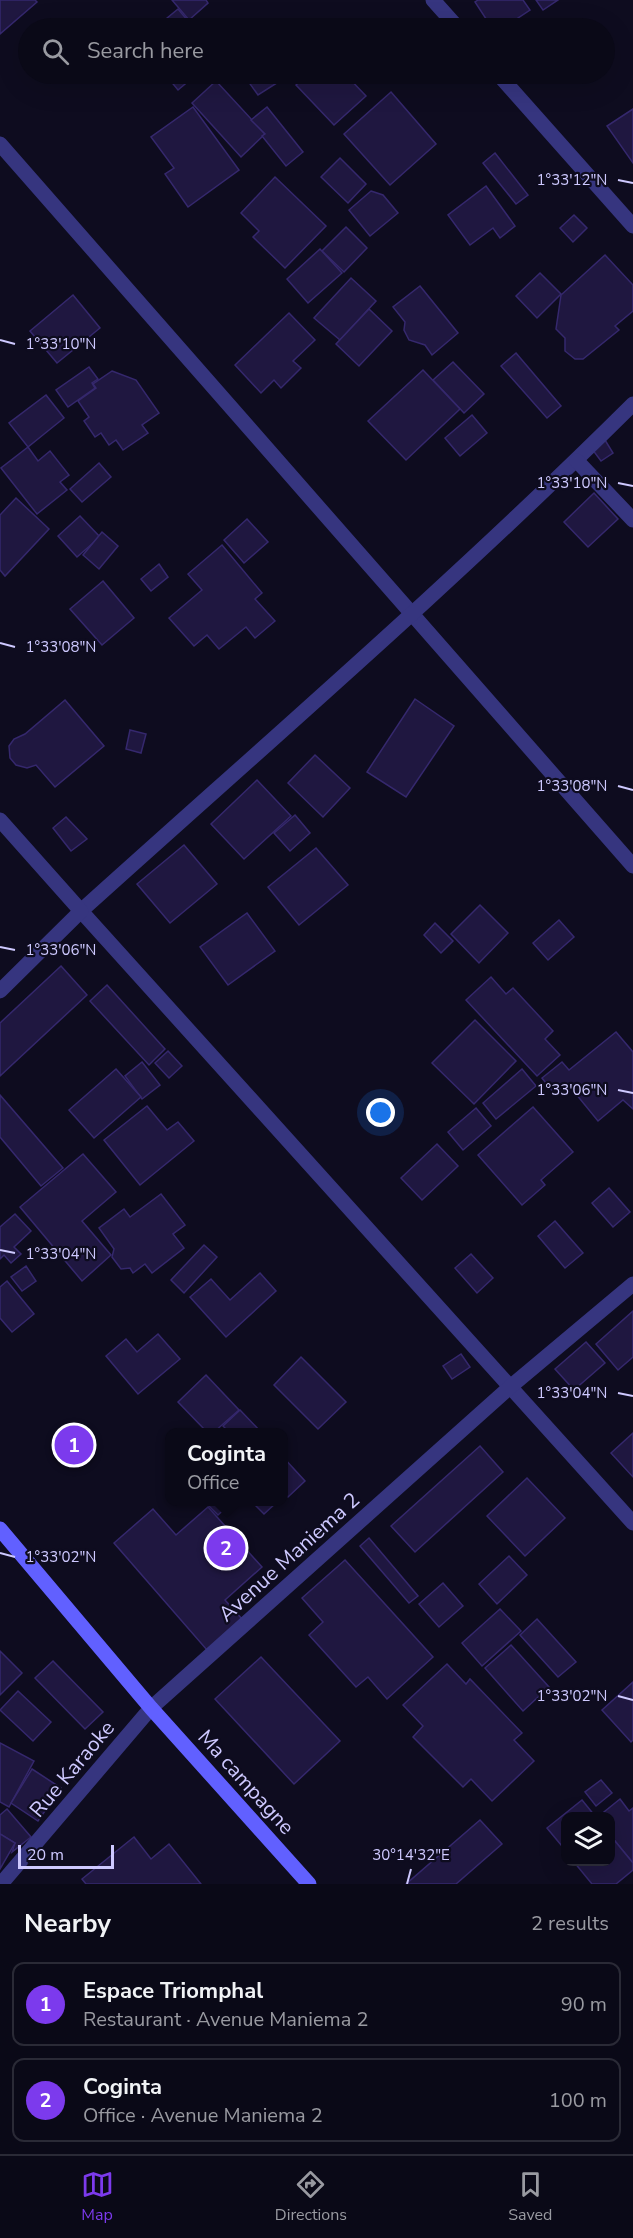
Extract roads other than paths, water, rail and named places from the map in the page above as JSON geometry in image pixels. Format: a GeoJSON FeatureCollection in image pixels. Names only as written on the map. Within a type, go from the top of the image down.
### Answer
{"type":"FeatureCollection","features":[{"type":"Feature","properties":{"kind":"street"},"geometry":{"type":"LineString","coordinates":[[432,0],[449,18]]}},
{"type":"Feature","properties":{"kind":"street"},"geometry":{"type":"LineString","coordinates":[[507,84],[633,226]]}},
{"type":"Feature","properties":{"kind":"street"},"geometry":{"type":"LineString","coordinates":[[0,144],[633,866]]}},
{"type":"Feature","properties":{"kind":"street"},"geometry":{"type":"LineString","coordinates":[[0,991],[81,911],[411,613],[633,404]]}},
{"type":"Feature","properties":{"kind":"street"},"geometry":{"type":"LineString","coordinates":[[576,460],[633,520]]}},
{"type":"Feature","properties":{"kind":"street"},"geometry":{"type":"LineString","coordinates":[[0,820],[633,1523]]}},
{"type":"Feature","properties":{"kind":"street","name":"Avenue Maniema 2"},"geometry":{"type":"LineString","coordinates":[[151,1708],[510,1387],[633,1284]]}},
{"type":"Feature","properties":{"kind":"street"},"geometry":{"type":"LineString","coordinates":[[0,1529],[151,1708]]}},
{"type":"Feature","properties":{"kind":"street","name":"Rue Karaoke"},"geometry":{"type":"LineString","coordinates":[[1,1884],[151,1708]]}},
{"type":"Feature","properties":{"kind":"street","name":"Ma campagne"},"geometry":{"type":"LineString","coordinates":[[151,1708],[309,1884]]}},
{"type":"Feature","properties":{"kind":"place","name":"Espace Triomphal"},"geometry":{"type":"Point","coordinates":[74,1445]}},
{"type":"Feature","properties":{"kind":"place","name":"Coginta"},"geometry":{"type":"Point","coordinates":[226,1548]}}]}
